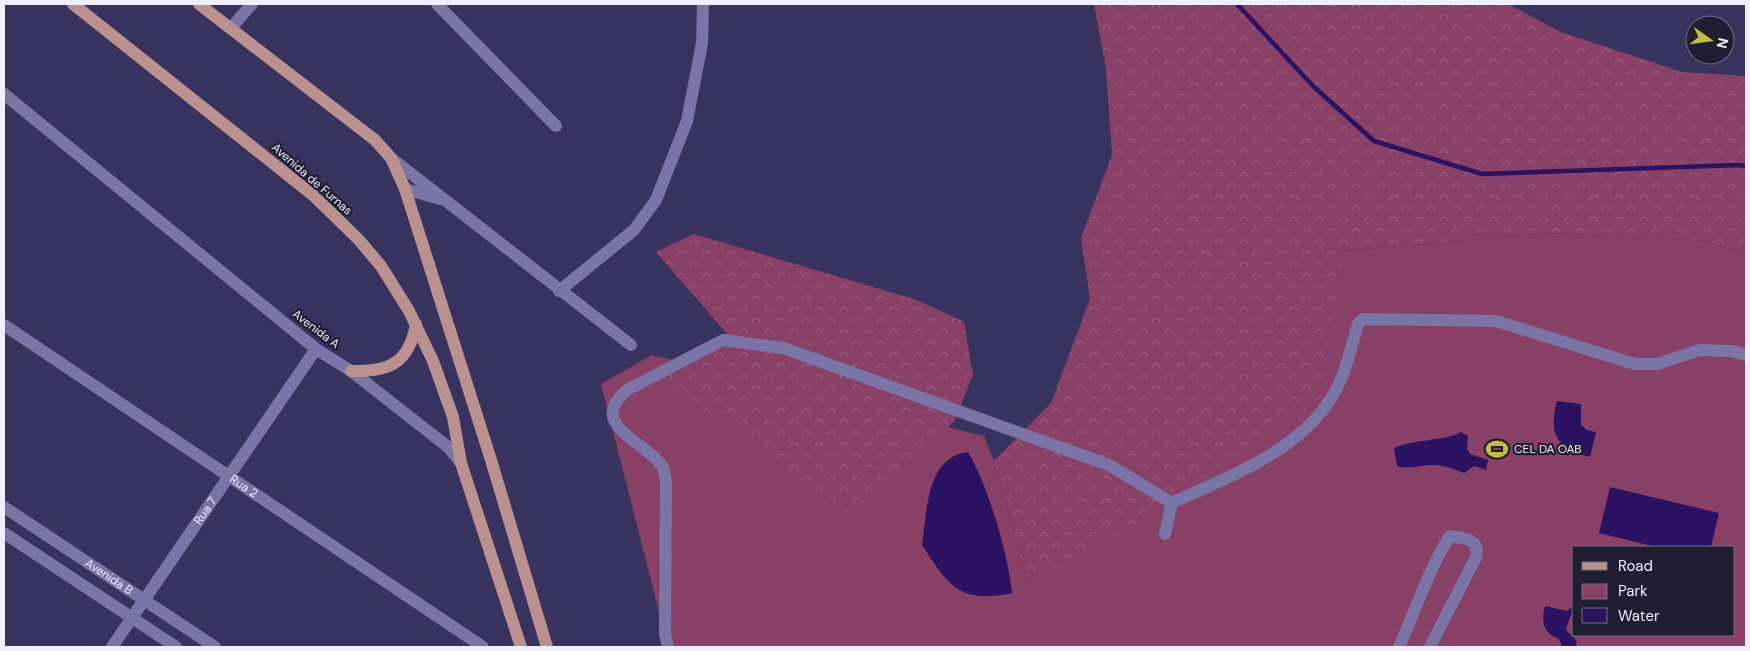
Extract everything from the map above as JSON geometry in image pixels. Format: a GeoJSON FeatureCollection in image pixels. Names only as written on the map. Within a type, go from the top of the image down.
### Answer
{"type":"FeatureCollection","features":[{"type":"Feature","properties":{"kind":"main road","name":"Avenida de Furnas"},"geometry":{"type":"LineString","coordinates":[[73,4],[314,196],[359,240],[381,266],[416,324],[433,361],[453,417],[461,463]]}},
{"type":"Feature","properties":{"kind":"main road"},"geometry":{"type":"LineString","coordinates":[[198,4],[375,140],[390,158],[405,189],[491,460],[547,647]]}},
{"type":"Feature","properties":{"kind":"main road"},"geometry":{"type":"LineString","coordinates":[[351,371],[373,371],[388,368],[401,358],[410,345],[416,324]]}},
{"type":"Feature","properties":{"kind":"main road","name":"Avenida A"},"geometry":{"type":"LineString","coordinates":[[461,463],[521,647]]}},
{"type":"Feature","properties":{"kind":"street"},"geometry":{"type":"LineString","coordinates":[[231,28],[252,4]]}},
{"type":"Feature","properties":{"kind":"street"},"geometry":{"type":"LineString","coordinates":[[437,4],[556,126]]}},
{"type":"Feature","properties":{"kind":"street"},"geometry":{"type":"LineString","coordinates":[[559,291],[634,230],[656,200],[687,121],[702,43],[703,4]]}},
{"type":"Feature","properties":{"kind":"street","name":"Avenida A"},"geometry":{"type":"LineString","coordinates":[[4,94],[316,349],[351,371],[448,447],[461,463]]}},
{"type":"Feature","properties":{"kind":"street"},"geometry":{"type":"LineString","coordinates":[[390,158],[450,202],[559,291],[631,345]]}},
{"type":"Feature","properties":{"kind":"street"},"geometry":{"type":"LineString","coordinates":[[405,189],[450,202]]}},
{"type":"Feature","properties":{"kind":"street"},"geometry":{"type":"LineString","coordinates":[[1172,504],[1258,463],[1313,424],[1338,386],[1358,324],[1363,319],[1496,321],[1634,364],[1657,364],[1700,350],[1732,351],[1746,355]]}},
{"type":"Feature","properties":{"kind":"street","name":"Rua 2"},"geometry":{"type":"LineString","coordinates":[[4,325],[483,647]]}},
{"type":"Feature","properties":{"kind":"street"},"geometry":{"type":"LineString","coordinates":[[668,647],[665,634],[666,482],[663,467],[619,428],[612,419],[612,410],[617,398],[627,390],[723,340],[782,348],[1109,465],[1172,504]]}},
{"type":"Feature","properties":{"kind":"street","name":"Rua 7"},"geometry":{"type":"LineString","coordinates":[[112,647],[316,349]]}},
{"type":"Feature","properties":{"kind":"street"},"geometry":{"type":"LineString","coordinates":[[1165,534],[1172,504]]}},
{"type":"Feature","properties":{"kind":"street","name":"Avenida B"},"geometry":{"type":"LineString","coordinates":[[4,507],[215,647]]}},
{"type":"Feature","properties":{"kind":"street","name":"Avenida B"},"geometry":{"type":"LineString","coordinates":[[4,533],[176,647]]}},
{"type":"Feature","properties":{"kind":"street"},"geometry":{"type":"LineString","coordinates":[[1399,647],[1429,580],[1435,559],[1450,536],[1470,539],[1478,549],[1476,557],[1430,647]]}},
{"type":"Feature","properties":{"kind":"green space"},"geometry":{"type":"Polygon","coordinates":[[[1094,4],[1508,4],[1561,32],[1682,72],[1746,76],[1746,255],[1707,241],[1550,233],[1343,251],[1322,397],[1167,505],[1028,585],[994,461],[1051,403],[1090,299],[1081,238],[1112,155],[1106,69],[1094,4]]]}},
{"type":"Feature","properties":{"kind":"green space","name":"CEL DA OAB"},"geometry":{"type":"Polygon","coordinates":[[[1550,233],[1707,241],[1746,255],[1746,647],[668,647],[601,384],[652,355],[984,436],[994,461],[1028,585],[1321,397],[1343,251],[1550,233]]]}},
{"type":"Feature","properties":{"kind":"green space"},"geometry":{"type":"Polygon","coordinates":[[[694,234],[917,300],[964,322],[973,375],[954,422],[847,512],[658,375],[727,334],[656,252],[694,234]]]}},
{"type":"Feature","properties":{"kind":"water"},"geometry":{"type":"Polygon","coordinates":[[[1557,401],[1581,404],[1581,425],[1587,430],[1596,432],[1590,457],[1570,449],[1558,438],[1554,423],[1557,401]]]}},
{"type":"Feature","properties":{"kind":"water"},"geometry":{"type":"Polygon","coordinates":[[[1461,432],[1468,436],[1467,449],[1470,454],[1488,460],[1486,470],[1474,466],[1464,473],[1437,465],[1406,468],[1397,466],[1394,448],[1447,437],[1461,432]]]}},
{"type":"Feature","properties":{"kind":"water"},"geometry":{"type":"Polygon","coordinates":[[[968,452],[983,482],[996,520],[1002,540],[1012,593],[979,596],[957,588],[948,581],[922,545],[928,502],[936,475],[944,464],[954,456],[968,452]]]}},
{"type":"Feature","properties":{"kind":"water"},"geometry":{"type":"Polygon","coordinates":[[[1610,487],[1719,513],[1711,546],[1652,546],[1599,533],[1610,487]]]}},
{"type":"Feature","properties":{"kind":"water"},"geometry":{"type":"Polygon","coordinates":[[[1545,606],[1567,611],[1572,607],[1572,616],[1566,630],[1577,641],[1575,647],[1562,647],[1559,639],[1546,630],[1543,617],[1545,606]]]}},
{"type":"Feature","properties":{"kind":"waterway"},"geometry":{"type":"LineString","coordinates":[[1237,4],[1313,86],[1374,141],[1482,174],[1746,166]]}},
{"type":"Feature","properties":{"kind":"place","name":"CEL DA OAB"},"geometry":{"type":"Point","coordinates":[1497,449]}}]}
